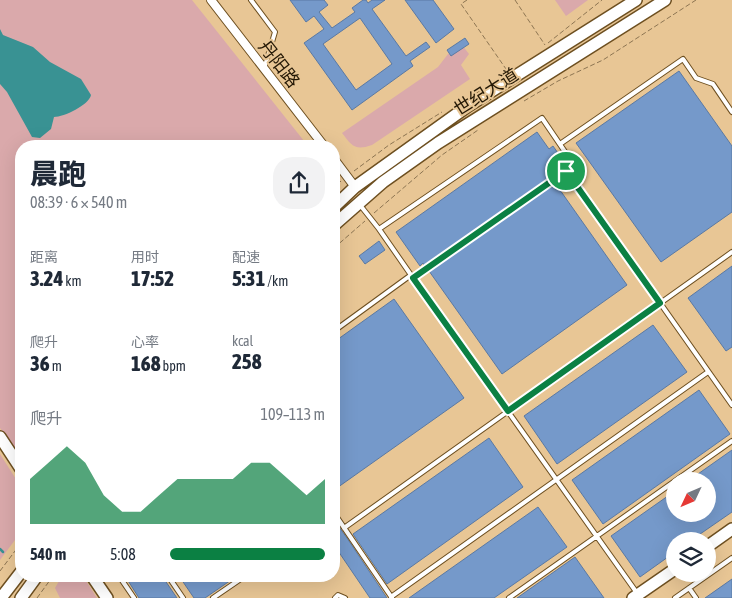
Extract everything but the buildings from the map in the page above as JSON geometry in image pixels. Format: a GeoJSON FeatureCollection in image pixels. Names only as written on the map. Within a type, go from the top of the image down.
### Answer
{"type":"FeatureCollection","features":[{"type":"Feature","properties":{"kind":"street","name":"世纪大道"},"geometry":{"type":"LineString","coordinates":[[340,201],[355,187],[468,106],[636,0]]}},
{"type":"Feature","properties":{"kind":"street","name":"世纪大道"},"geometry":{"type":"LineString","coordinates":[[340,219],[383,182],[438,143],[665,0]]}},
{"type":"Feature","properties":{"kind":"street","name":"丹阳路"},"geometry":{"type":"LineString","coordinates":[[212,1],[319,140]]}},
{"type":"Feature","properties":{"kind":"street"},"geometry":{"type":"LineString","coordinates":[[340,167],[355,187]]}},
{"type":"Feature","properties":{"kind":"street"},"geometry":{"type":"LineString","coordinates":[[0,437],[15,460]]}},
{"type":"Feature","properties":{"kind":"street"},"geometry":{"type":"LineString","coordinates":[[716,540],[732,528]]}},
{"type":"Feature","properties":{"kind":"street"},"geometry":{"type":"LineString","coordinates":[[636,596],[666,575]]}},
{"type":"Feature","properties":{"kind":"street"},"geometry":{"type":"LineString","coordinates":[[1,598],[15,580]]}},
{"type":"Feature","properties":{"kind":"street"},"geometry":{"type":"LineString","coordinates":[[21,598],[33,582]]}},
{"type":"Feature","properties":{"kind":"street"},"geometry":{"type":"LineString","coordinates":[[96,582],[107,598]]}},
{"type":"Feature","properties":{"kind":"lane"},"geometry":{"type":"LineString","coordinates":[[251,0],[275,32],[264,69]]}},
{"type":"Feature","properties":{"kind":"lane"},"geometry":{"type":"LineString","coordinates":[[623,8],[632,21]]}},
{"type":"Feature","properties":{"kind":"lane"},"geometry":{"type":"LineString","coordinates":[[560,144],[683,59],[696,78],[713,84],[732,112]]}},
{"type":"Feature","properties":{"kind":"lane"},"geometry":{"type":"LineString","coordinates":[[340,327],[574,165],[542,118],[379,229]]}},
{"type":"Feature","properties":{"kind":"lane"},"geometry":{"type":"LineString","coordinates":[[566,171],[732,405]]}},
{"type":"Feature","properties":{"kind":"lane"},"geometry":{"type":"LineString","coordinates":[[359,203],[597,536],[636,596]]}},
{"type":"Feature","properties":{"kind":"lane"},"geometry":{"type":"LineString","coordinates":[[344,528],[732,252]]}},
{"type":"Feature","properties":{"kind":"lane"},"geometry":{"type":"LineString","coordinates":[[340,522],[392,598],[708,372]]}},
{"type":"Feature","properties":{"kind":"lane"},"geometry":{"type":"LineString","coordinates":[[688,472],[732,441]]}},
{"type":"Feature","properties":{"kind":"lane"},"geometry":{"type":"LineString","coordinates":[[509,598],[666,487]]}},
{"type":"Feature","properties":{"kind":"lane"},"geometry":{"type":"LineString","coordinates":[[675,598],[732,558]]}},
{"type":"Feature","properties":{"kind":"lane"},"geometry":{"type":"LineString","coordinates":[[123,582],[134,598]]}},
{"type":"Feature","properties":{"kind":"lane"},"geometry":{"type":"LineString","coordinates":[[172,582],[184,598]]}},
{"type":"Feature","properties":{"kind":"lane"},"geometry":{"type":"LineString","coordinates":[[213,598],[236,582]]}},
{"type":"Feature","properties":{"kind":"lane"},"geometry":{"type":"LineString","coordinates":[[689,588],[696,598]]}},
{"type":"Feature","properties":{"kind":"lane"},"geometry":{"type":"LineString","coordinates":[[335,598],[338,596],[345,598]]}},
{"type":"Feature","properties":{"kind":"path"},"geometry":{"type":"LineString","coordinates":[[467,0],[461,4],[511,79]]}},
{"type":"Feature","properties":{"kind":"path"},"geometry":{"type":"LineString","coordinates":[[515,0],[551,54]]}},
{"type":"Feature","properties":{"kind":"path"},"geometry":{"type":"LineString","coordinates":[[519,104],[558,81],[603,60],[696,0]]}},
{"type":"Feature","properties":{"kind":"path"},"geometry":{"type":"LineString","coordinates":[[340,243],[442,155],[479,130]]}},
{"type":"Feature","properties":{"kind":"path"},"geometry":{"type":"LineString","coordinates":[[0,571],[15,551]]}},
{"type":"Feature","properties":{"kind":"path"},"geometry":{"type":"LineString","coordinates":[[37,598],[49,582]]}},
{"type":"Feature","properties":{"kind":"shaded area"},"geometry":{"type":"Polygon","coordinates":[[[0,0],[192,0],[303,140],[15,140],[15,451],[0,428],[0,0]]]}},
{"type":"Feature","properties":{"kind":"shaded area"},"geometry":{"type":"Polygon","coordinates":[[[555,0],[588,0],[566,16],[555,0]]]}},
{"type":"Feature","properties":{"kind":"shaded area"},"geometry":{"type":"Polygon","coordinates":[[[462,45],[469,54],[461,65],[470,79],[372,145],[354,146],[342,133],[438,67],[448,54],[462,45]]]}},
{"type":"Feature","properties":{"kind":"shaded area"},"geometry":{"type":"Polygon","coordinates":[[[0,454],[15,478],[15,540],[0,560],[0,454]]]}},
{"type":"Feature","properties":{"kind":"shaded area"},"geometry":{"type":"Polygon","coordinates":[[[58,582],[87,582],[97,598],[60,598],[55,588],[58,582]]]}},
{"type":"Feature","properties":{"kind":"water"},"geometry":{"type":"Polygon","coordinates":[[[0,29],[3,35],[33,47],[50,62],[81,79],[91,95],[86,103],[76,110],[54,117],[51,129],[40,138],[32,137],[7,92],[0,84],[0,29]]]}},
{"type":"Feature","properties":{"kind":"waterway"},"geometry":{"type":"LineString","coordinates":[[0,549],[3,552]]}},
{"type":"Feature","properties":{"kind":"route"},"geometry":{"type":"LineString","coordinates":[[566,171],[660,303],[508,411],[413,278],[566,171]]}}]}
